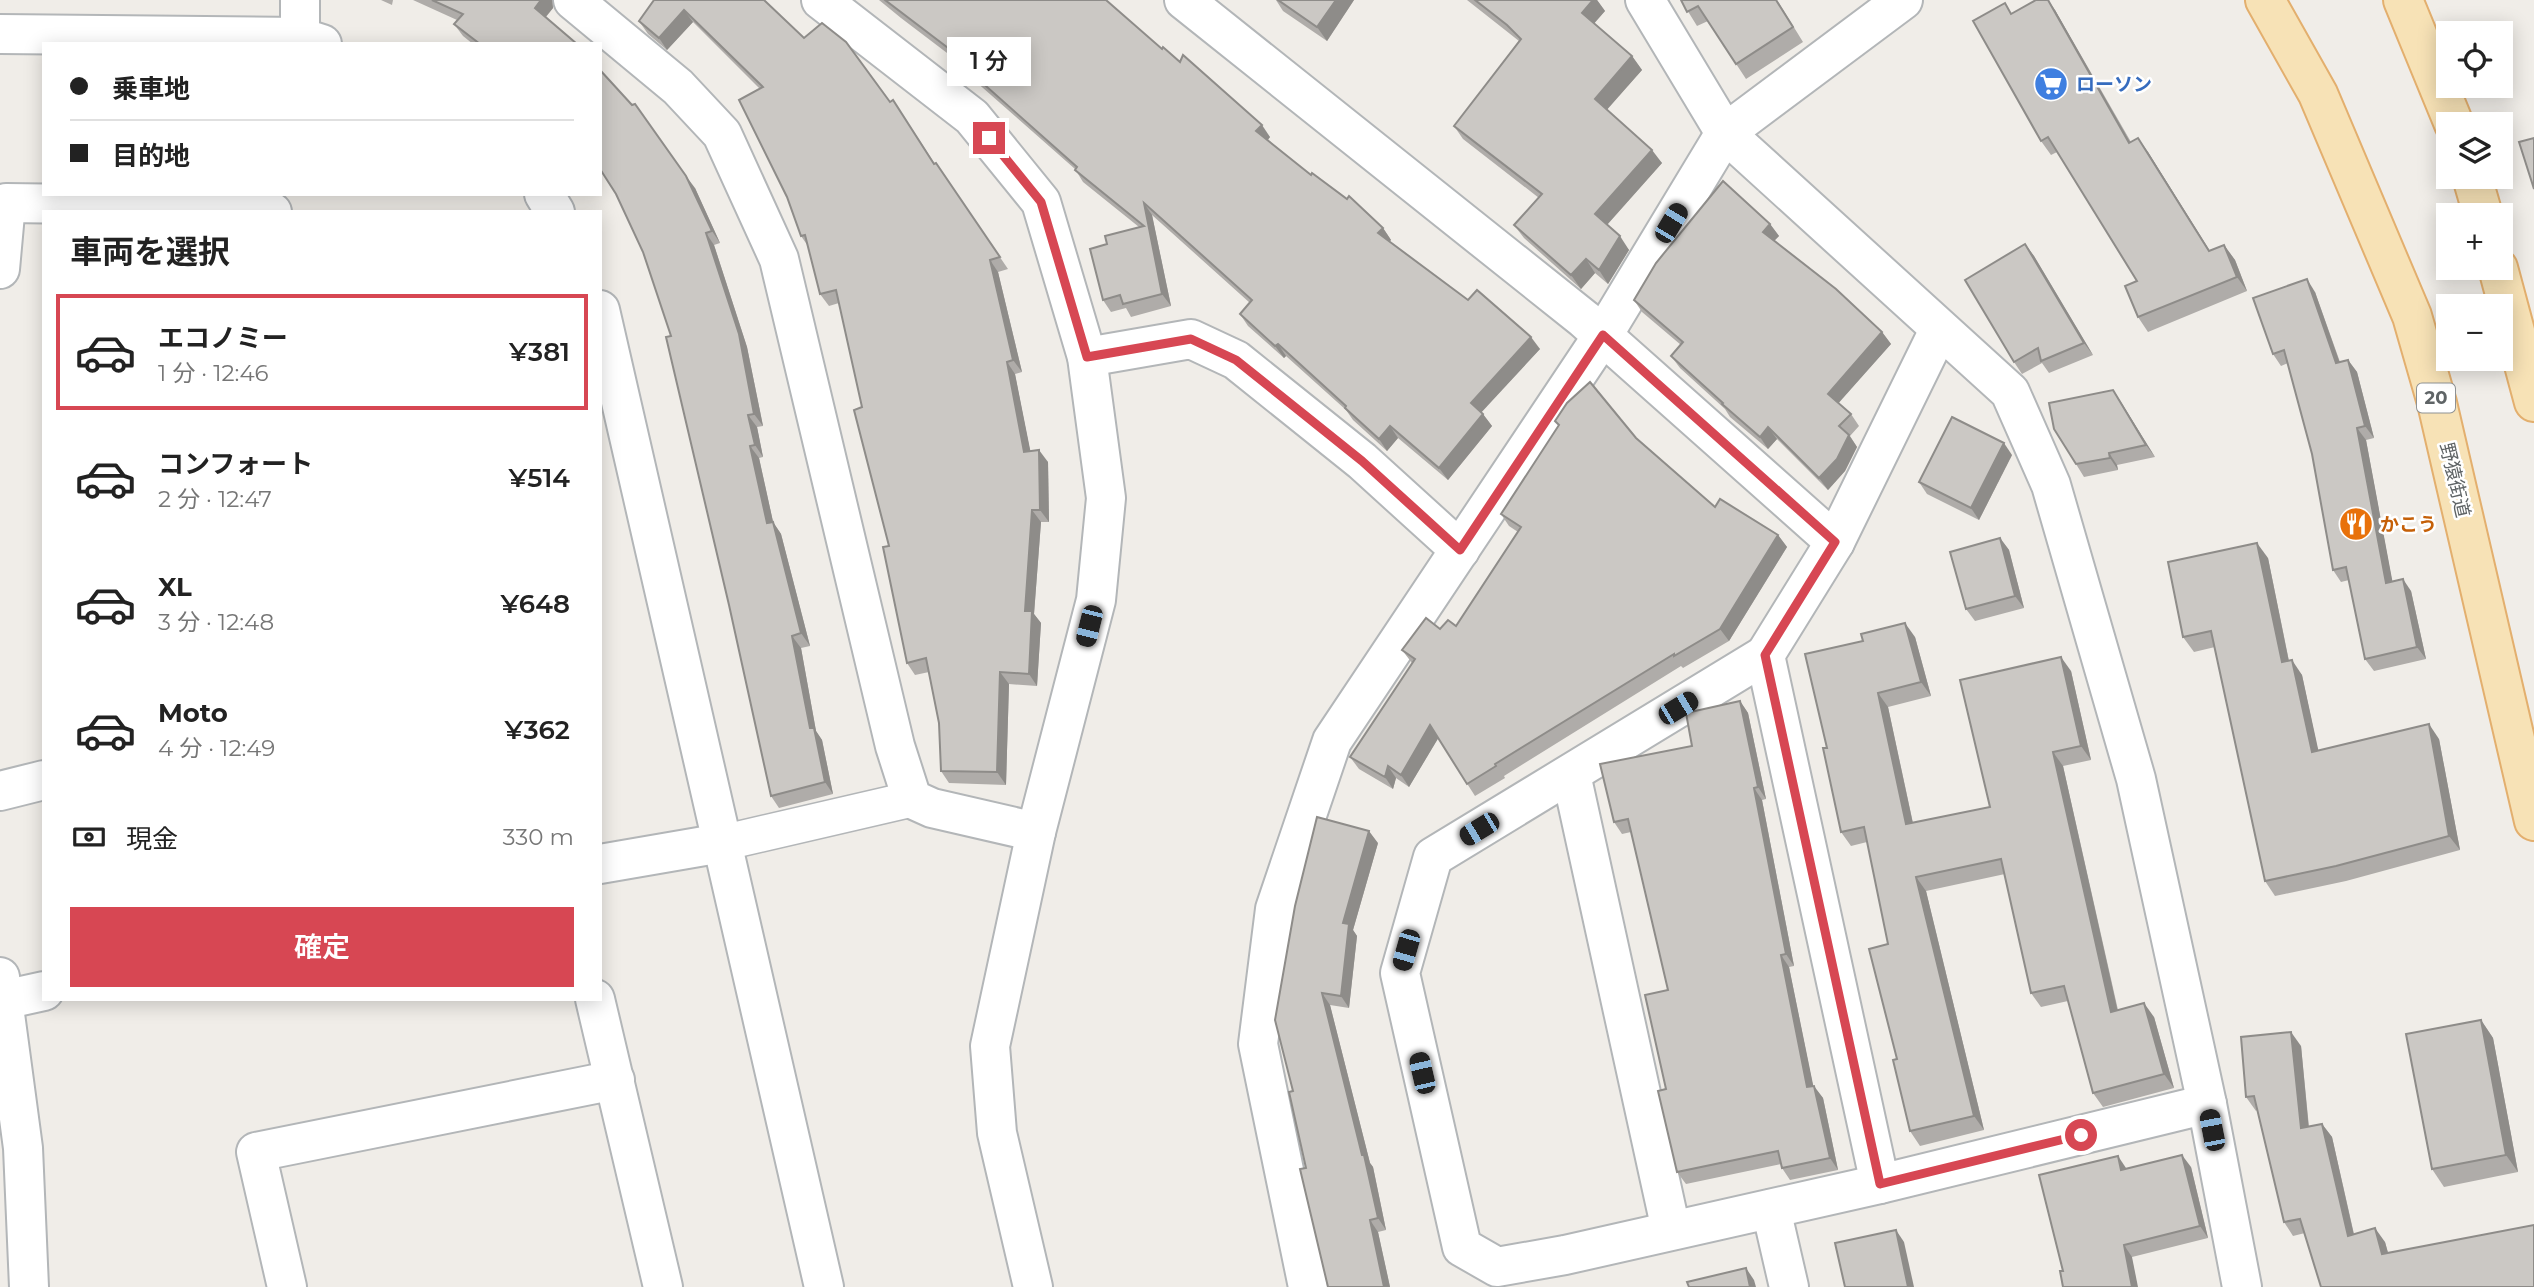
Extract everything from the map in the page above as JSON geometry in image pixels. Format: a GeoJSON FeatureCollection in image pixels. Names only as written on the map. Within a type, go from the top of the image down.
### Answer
{"type":"FeatureCollection","features":[{"type":"Feature","properties":{"kind":"main road","name":"野猿街道"},"geometry":{"type":"LineString","coordinates":[[2265,0],[2318,94],[2412,316],[2437,403],[2534,821]]}},
{"type":"Feature","properties":{"kind":"main road"},"geometry":{"type":"LineString","coordinates":[[2403,0],[2449,112]]}},
{"type":"Feature","properties":{"kind":"main road"},"geometry":{"type":"LineString","coordinates":[[2501,280],[2534,401]]}},
{"type":"Feature","properties":{"kind":"street"},"geometry":{"type":"LineString","coordinates":[[0,34],[311,41],[300,0]]}},
{"type":"Feature","properties":{"kind":"street"},"geometry":{"type":"LineString","coordinates":[[573,0],[678,88],[722,134],[779,259],[894,746],[912,799]]}},
{"type":"Feature","properties":{"kind":"street"},"geometry":{"type":"LineString","coordinates":[[821,0],[972,117],[1041,202],[1087,357],[1106,498],[1096,600],[1037,832],[990,1046],[997,1133],[1033,1287]]}},
{"type":"Feature","properties":{"kind":"street"},"geometry":{"type":"LineString","coordinates":[[1184,0],[1603,335],[1835,542]]}},
{"type":"Feature","properties":{"kind":"street"},"geometry":{"type":"LineString","coordinates":[[1645,0],[1725,133],[2010,392],[2050,485],[2136,779],[2207,1104],[2242,1287]]}},
{"type":"Feature","properties":{"kind":"street"},"geometry":{"type":"LineString","coordinates":[[1308,1287],[1258,1044],[1275,909],[1332,741],[1603,335],[1725,133],[1903,0]]}},
{"type":"Feature","properties":{"kind":"street"},"geometry":{"type":"LineString","coordinates":[[0,269],[6,203],[251,210]]}},
{"type":"Feature","properties":{"kind":"street"},"geometry":{"type":"LineString","coordinates":[[602,319],[824,1287]]}},
{"type":"Feature","properties":{"kind":"street"},"geometry":{"type":"LineString","coordinates":[[1939,330],[1835,542],[1765,655],[1433,857],[1399,973],[1462,1247],[1497,1267],[1569,1271],[1671,1230],[1880,1184],[2207,1104]]}},
{"type":"Feature","properties":{"kind":"street"},"geometry":{"type":"LineString","coordinates":[[1087,357],[1191,339],[1236,360],[1362,461],[1460,550]]}},
{"type":"Feature","properties":{"kind":"street"},"geometry":{"type":"LineString","coordinates":[[1765,655],[1880,1184]]}},
{"type":"Feature","properties":{"kind":"street"},"geometry":{"type":"LineString","coordinates":[[1571,774],[1671,1230]]}},
{"type":"Feature","properties":{"kind":"street"},"geometry":{"type":"LineString","coordinates":[[0,790],[42,780]]}},
{"type":"Feature","properties":{"kind":"street"},"geometry":{"type":"LineString","coordinates":[[602,864],[722,842],[912,799],[932,808],[1037,832]]}},
{"type":"Feature","properties":{"kind":"street"},"geometry":{"type":"LineString","coordinates":[[29,1287],[23,1148],[2,989],[42,991]]}},
{"type":"Feature","properties":{"kind":"street"},"geometry":{"type":"LineString","coordinates":[[595,1001],[663,1287]]}},
{"type":"Feature","properties":{"kind":"street"},"geometry":{"type":"LineString","coordinates":[[287,1287],[256,1152],[615,1080]]}},
{"type":"Feature","properties":{"kind":"street"},"geometry":{"type":"LineString","coordinates":[[1771,1209],[1789,1287]]}},
{"type":"Feature","properties":{"kind":"building"},"geometry":{"type":"Polygon","coordinates":[[[432,0],[541,0],[535,8],[575,42],[477,42],[454,24],[463,14],[432,0]]]}},
{"type":"Feature","properties":{"kind":"building"},"geometry":{"type":"Polygon","coordinates":[[[654,0],[764,0],[804,38],[822,23],[846,42],[890,102],[893,100],[934,164],[936,163],[1000,257],[990,260],[1013,360],[1007,362],[1024,452],[1039,450],[1040,510],[1032,510],[1025,611],[1032,611],[1029,674],[1000,672],[997,772],[941,771],[939,723],[926,658],[907,663],[883,547],[889,546],[854,410],[862,407],[836,290],[820,294],[805,235],[801,236],[787,197],[739,100],[763,87],[684,10],[659,38],[639,21],[654,0]]]}},
{"type":"Feature","properties":{"kind":"building"},"geometry":{"type":"Polygon","coordinates":[[[885,0],[1106,0],[1180,62],[1183,55],[1262,125],[1256,131],[1311,175],[1312,173],[1347,199],[1349,196],[1383,228],[1378,233],[1468,300],[1477,290],[1531,337],[1471,403],[1483,414],[1439,468],[1390,426],[1379,439],[1278,344],[1275,346],[1240,314],[1252,300],[1144,203],[1162,294],[1123,304],[1120,295],[1103,300],[1090,249],[1107,244],[1105,236],[1144,226],[1075,170],[1077,167],[950,54],[952,51],[885,0]]]}},
{"type":"Feature","properties":{"kind":"building"},"geometry":{"type":"Polygon","coordinates":[[[1278,0],[1336,0],[1317,27],[1278,0]]]}},
{"type":"Feature","properties":{"kind":"building"},"geometry":{"type":"Polygon","coordinates":[[[1475,0],[1593,0],[1582,13],[1632,56],[1595,99],[1652,150],[1595,214],[1620,236],[1599,270],[1586,259],[1571,275],[1514,225],[1542,194],[1454,126],[1521,39],[1475,0]]]}},
{"type":"Feature","properties":{"kind":"building"},"geometry":{"type":"Polygon","coordinates":[[[1681,0],[1776,0],[1793,27],[1736,64],[1698,6],[1687,12],[1681,0]]]}},
{"type":"Feature","properties":{"kind":"building"},"geometry":{"type":"Polygon","coordinates":[[[2036,0],[2048,0],[2129,143],[2138,138],[2209,251],[2224,245],[2237,277],[2138,317],[2125,286],[2137,281],[2048,137],[2041,141],[1973,21],[2005,3],[2011,14],[2036,0]]]}},
{"type":"Feature","properties":{"kind":"building"},"geometry":{"type":"Polygon","coordinates":[[[602,72],[632,105],[635,104],[686,176],[712,231],[706,233],[739,334],[754,414],[748,415],[755,445],[750,446],[767,523],[773,522],[801,633],[792,636],[810,728],[814,728],[825,782],[771,796],[666,337],[671,336],[643,252],[616,194],[602,172],[602,72]]]}},
{"type":"Feature","properties":{"kind":"building"},"geometry":{"type":"Polygon","coordinates":[[[2534,138],[2534,189],[2519,142],[2534,138]]]}},
{"type":"Feature","properties":{"kind":"building"},"geometry":{"type":"Polygon","coordinates":[[[1723,181],[1770,224],[1763,232],[1836,289],[1882,332],[1828,394],[1851,414],[1839,426],[1849,435],[1837,459],[1819,478],[1768,427],[1760,437],[1671,356],[1683,342],[1634,300],[1656,263],[1723,181]]]}},
{"type":"Feature","properties":{"kind":"building"},"geometry":{"type":"Polygon","coordinates":[[[2025,244],[2084,343],[2041,361],[2038,348],[2014,362],[1965,280],[2025,244]]]}},
{"type":"Feature","properties":{"kind":"building"},"geometry":{"type":"Polygon","coordinates":[[[2307,279],[2336,363],[2348,360],[2365,426],[2357,428],[2386,583],[2403,579],[2417,647],[2365,659],[2346,567],[2333,570],[2312,454],[2284,350],[2273,354],[2253,298],[2307,279]]]}},
{"type":"Feature","properties":{"kind":"building"},"geometry":{"type":"Polygon","coordinates":[[[1590,382],[1636,438],[1715,507],[1720,499],[1778,535],[1720,629],[1674,654],[1467,784],[1430,725],[1401,775],[1388,766],[1385,777],[1350,757],[1415,659],[1402,650],[1426,618],[1440,629],[1448,620],[1456,626],[1521,527],[1501,514],[1559,425],[1555,421],[1567,403],[1590,382]]]}},
{"type":"Feature","properties":{"kind":"building"},"geometry":{"type":"Polygon","coordinates":[[[2113,390],[2146,445],[2109,453],[2110,458],[2076,464],[2054,429],[2049,403],[2113,390]]]}},
{"type":"Feature","properties":{"kind":"building"},"geometry":{"type":"Polygon","coordinates":[[[1952,417],[2004,443],[1971,508],[1919,482],[1952,417]]]}},
{"type":"Feature","properties":{"kind":"building"},"geometry":{"type":"Polygon","coordinates":[[[2000,538],[2015,596],[1966,609],[1950,552],[2000,538]]]}},
{"type":"Feature","properties":{"kind":"building"},"geometry":{"type":"Polygon","coordinates":[[[2257,543],[2282,662],[2292,660],[2312,752],[2429,724],[2449,836],[2336,866],[2265,881],[2211,631],[2183,637],[2168,562],[2257,543]]]}},
{"type":"Feature","properties":{"kind":"building"},"geometry":{"type":"Polygon","coordinates":[[[1905,623],[1921,682],[1878,693],[1906,824],[1990,807],[1960,680],[2061,657],[2081,746],[2053,752],[2111,1012],[2144,1003],[2164,1074],[2093,1093],[2064,986],[2031,993],[2001,859],[1916,877],[1974,1116],[1910,1131],[1893,1060],[1897,1059],[1869,949],[1888,944],[1864,827],[1841,832],[1823,748],[1827,748],[1805,654],[1863,641],[1861,634],[1905,623]]]}},
{"type":"Feature","properties":{"kind":"building"},"geometry":{"type":"Polygon","coordinates":[[[1740,701],[1758,787],[1754,788],[1786,954],[1781,955],[1807,1087],[1814,1086],[1830,1158],[1782,1168],[1778,1151],[1677,1172],[1658,1091],[1666,1089],[1645,995],[1668,990],[1628,819],[1614,822],[1600,764],[1692,746],[1686,713],[1740,701]]]}},
{"type":"Feature","properties":{"kind":"building"},"geometry":{"type":"Polygon","coordinates":[[[1317,817],[1369,831],[1343,923],[1349,924],[1341,996],[1322,993],[1378,1218],[1370,1220],[1384,1287],[1328,1287],[1300,1169],[1306,1168],[1289,1092],[1293,1091],[1275,1020],[1295,906],[1317,817]]]}},
{"type":"Feature","properties":{"kind":"building"},"geometry":{"type":"Polygon","coordinates":[[[2481,1020],[2506,1155],[2432,1169],[2406,1034],[2481,1020]]]}},
{"type":"Feature","properties":{"kind":"building"},"geometry":{"type":"Polygon","coordinates":[[[2291,1032],[2301,1128],[2322,1124],[2348,1236],[2375,1228],[2382,1254],[2534,1225],[2534,1287],[2321,1287],[2300,1219],[2284,1222],[2254,1096],[2246,1097],[2241,1037],[2291,1032]]]}},
{"type":"Feature","properties":{"kind":"building"},"geometry":{"type":"Polygon","coordinates":[[[2182,1155],[2200,1226],[2124,1245],[2132,1287],[2063,1287],[2060,1271],[2063,1271],[2039,1175],[2118,1156],[2121,1170],[2182,1155]]]}},
{"type":"Feature","properties":{"kind":"building"},"geometry":{"type":"Polygon","coordinates":[[[1896,1230],[1908,1287],[1845,1287],[1835,1243],[1896,1230]]]}},
{"type":"Feature","properties":{"kind":"building"},"geometry":{"type":"Polygon","coordinates":[[[1746,1268],[1750,1287],[1689,1287],[1687,1282],[1746,1268]]]}},
{"type":"Feature","properties":{"kind":"place","name":"ローソン"},"geometry":{"type":"Point","coordinates":[2051,84]}},
{"type":"Feature","properties":{"kind":"place","name":"かこう"},"geometry":{"type":"Point","coordinates":[2356,524]}},
{"type":"Feature","properties":{"kind":"route"},"geometry":{"type":"LineString","coordinates":[[989,138],[1041,202],[1087,357],[1191,339],[1236,360],[1362,461],[1460,550],[1603,335],[1835,542],[1765,655],[1880,1184],[2081,1135]]}}]}
